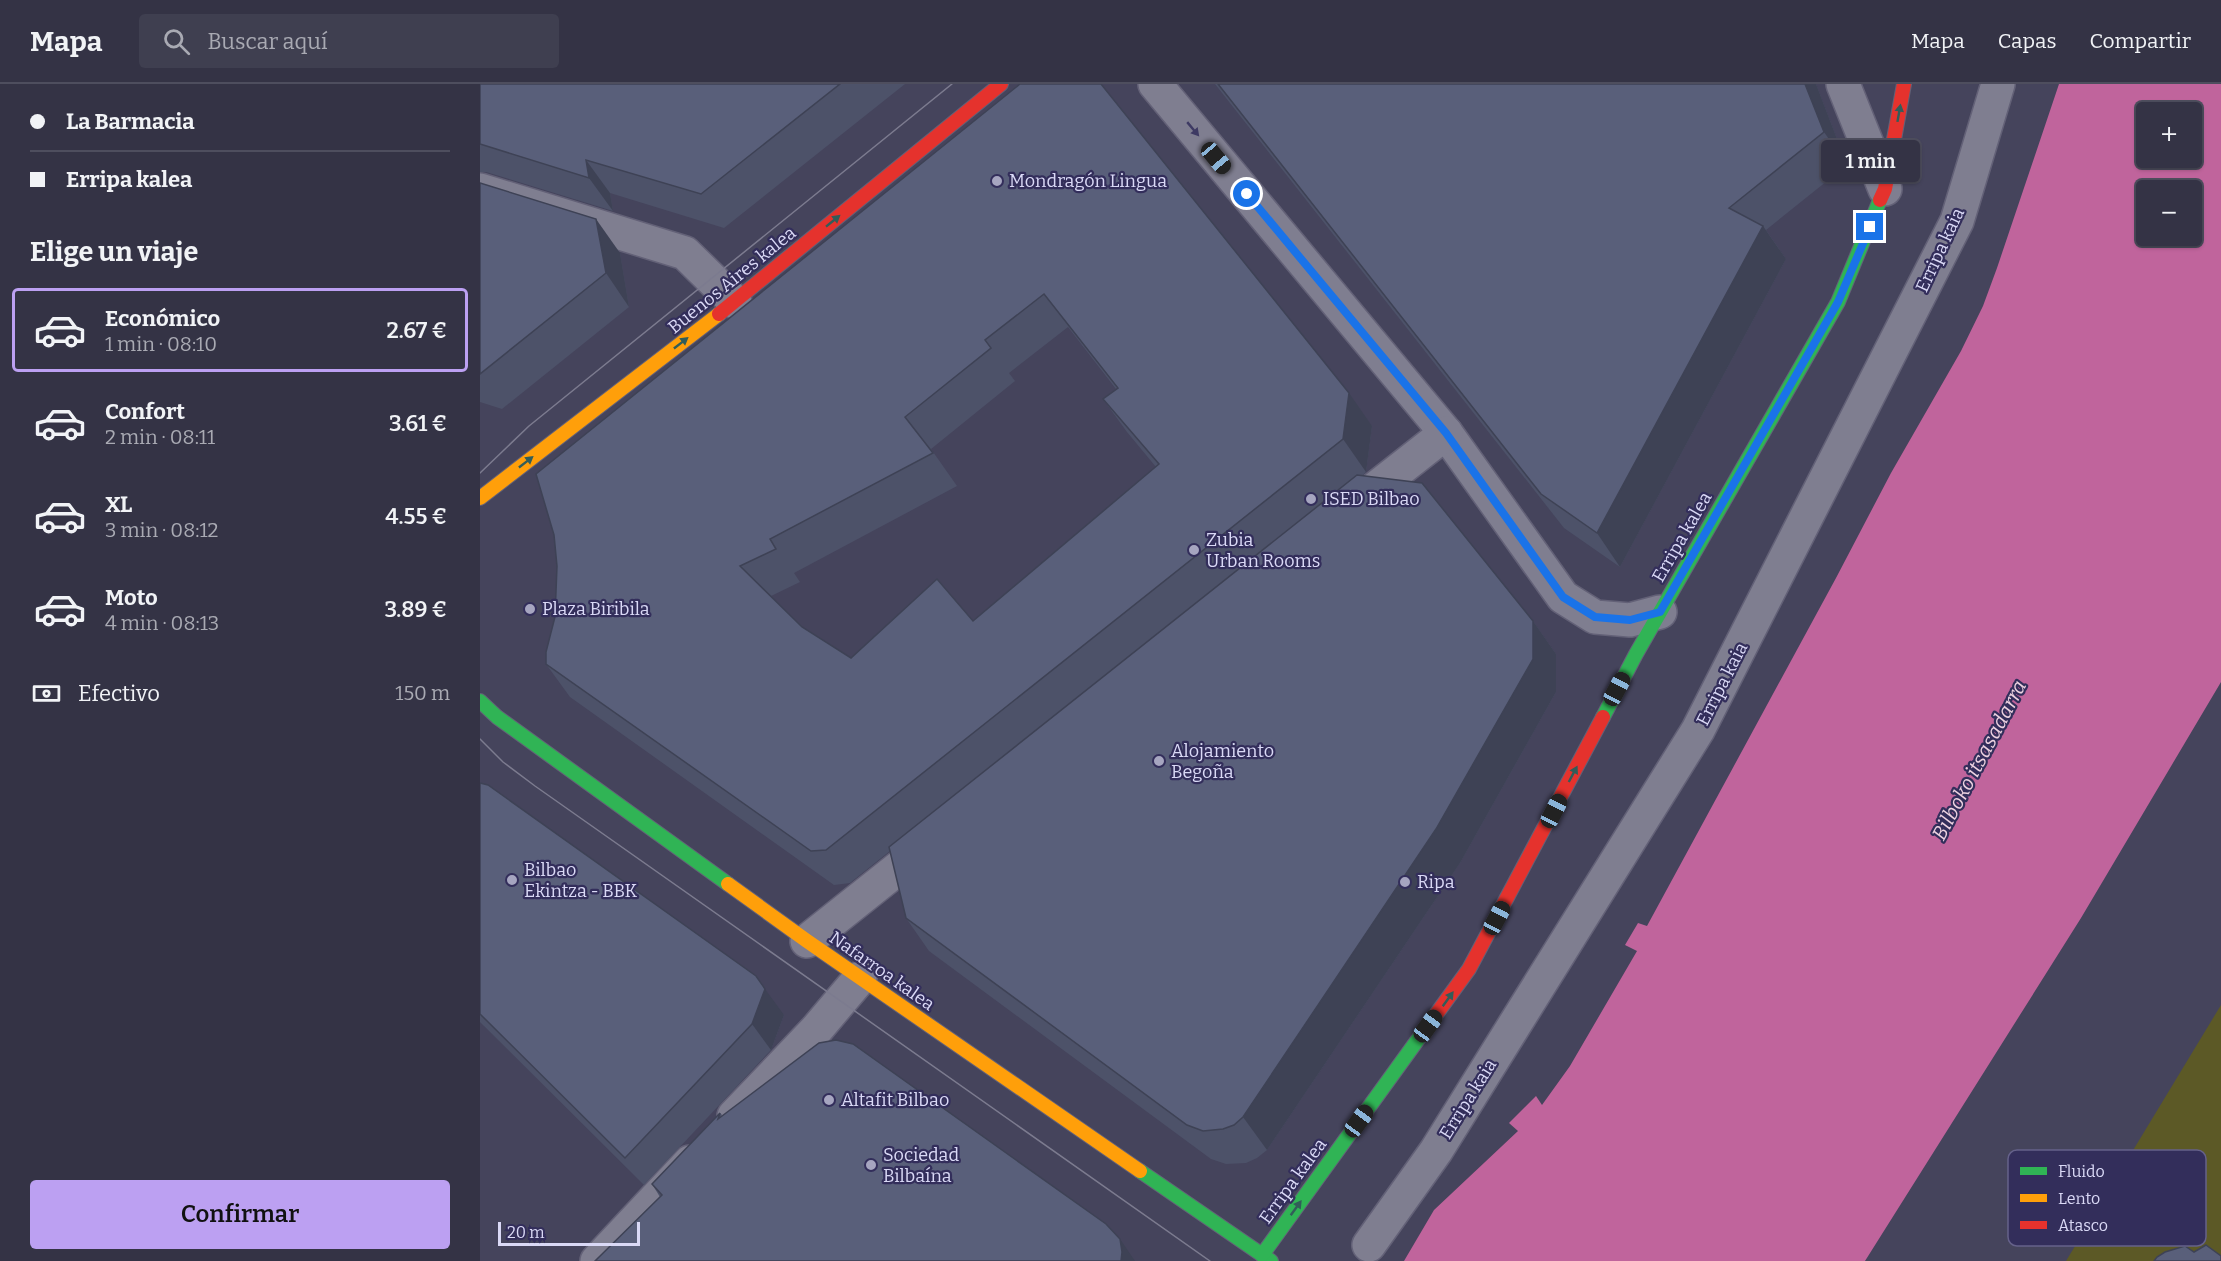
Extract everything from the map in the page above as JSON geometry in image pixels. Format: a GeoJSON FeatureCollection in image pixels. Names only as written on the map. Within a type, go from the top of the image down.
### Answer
{"type":"FeatureCollection","features":[{"type":"Feature","properties":{"kind":"street","name":"Buenos Aires kalea"},"geometry":{"type":"LineString","coordinates":[[480,498],[735,302],[1001,84]]}},
{"type":"Feature","properties":{"kind":"street"},"geometry":{"type":"LineString","coordinates":[[1155,84],[1446,433],[1563,597],[1595,617],[1630,620],[1660,612]]}},
{"type":"Feature","properties":{"kind":"street"},"geometry":{"type":"LineString","coordinates":[[1843,84],[1886,189]]}},
{"type":"Feature","properties":{"kind":"street","name":"Erripa kalea"},"geometry":{"type":"LineString","coordinates":[[1258,1259],[1469,969],[1660,612],[1838,302],[1886,189],[1904,84]]}},
{"type":"Feature","properties":{"kind":"street","name":"Erripa kaia"},"geometry":{"type":"LineString","coordinates":[[1369,1245],[1436,1151],[1698,730],[1957,221],[1998,84]]}},
{"type":"Feature","properties":{"kind":"street"},"geometry":{"type":"LineString","coordinates":[[480,190],[685,253],[735,302]]}},
{"type":"Feature","properties":{"kind":"street"},"geometry":{"type":"LineString","coordinates":[[1333,523],[1446,433]]}},
{"type":"Feature","properties":{"kind":"street","name":"Nafarroa kalea"},"geometry":{"type":"LineString","coordinates":[[480,701],[498,717],[807,941],[1258,1259]]}},
{"type":"Feature","properties":{"kind":"street"},"geometry":{"type":"LineString","coordinates":[[807,941],[958,821]]}},
{"type":"Feature","properties":{"kind":"street"},"geometry":{"type":"LineString","coordinates":[[597,1261],[816,1030],[861,978]]}},
{"type":"Feature","properties":{"kind":"shaded area"},"geometry":{"type":"Polygon","coordinates":[[[2221,1005],[2221,1261],[2066,1261],[2075,1246],[2206,1246],[2206,1150],[2133,1150],[2221,1005]]]}},
{"type":"Feature","properties":{"kind":"water","name":"Bilboko itsasadarra"},"geometry":{"type":"Polygon","coordinates":[[[2059,84],[2221,84],[2221,682],[2081,918],[1865,1261],[1404,1261],[1434,1210],[1518,1131],[1509,1123],[1536,1096],[1542,1105],[1570,1066],[1637,951],[1625,945],[1638,923],[1647,926],[1891,473],[1961,351],[1983,306],[2059,84]]]}},
{"type":"Feature","properties":{"kind":"building"},"geometry":{"type":"Polygon","coordinates":[[[480,84],[840,84],[701,194],[586,160],[589,178],[480,144],[480,84]]]}},
{"type":"Feature","properties":{"kind":"building"},"geometry":{"type":"Polygon","coordinates":[[[1020,84],[1101,84],[1349,393],[1343,439],[826,850],[811,851],[546,664],[546,652],[555,617],[557,566],[554,535],[536,474],[1020,84]],[[1044,294],[985,340],[991,348],[905,417],[933,453],[770,539],[776,549],[740,566],[802,627],[851,658],[937,579],[973,621],[1159,464],[1103,399],[1118,388],[1044,294]]]}},
{"type":"Feature","properties":{"kind":"building"},"geometry":{"type":"Polygon","coordinates":[[[1218,84],[1805,84],[1824,132],[1729,208],[1763,226],[1597,533],[1541,494],[1218,84]]]}},
{"type":"Feature","properties":{"kind":"building"},"geometry":{"type":"Polygon","coordinates":[[[480,183],[596,219],[606,273],[480,374],[480,183]]]}},
{"type":"Feature","properties":{"kind":"building"},"geometry":{"type":"Polygon","coordinates":[[[1357,475],[1422,483],[1533,621],[1533,659],[1436,829],[1243,1117],[1234,1125],[1223,1129],[1203,1131],[1187,1125],[906,918],[889,847],[1357,475]]]}},
{"type":"Feature","properties":{"kind":"building"},"geometry":{"type":"Polygon","coordinates":[[[480,783],[488,785],[756,976],[765,989],[752,1024],[625,1158],[480,1014],[480,783]]]}},
{"type":"Feature","properties":{"kind":"building","name":"Sociedad Bilbaína"},"geometry":{"type":"Polygon","coordinates":[[[836,1040],[853,1044],[1106,1224],[1120,1239],[1121,1261],[595,1261],[662,1195],[652,1184],[720,1113],[718,1119],[819,1043],[836,1040]]]}},
{"type":"Feature","properties":{"kind":"building"},"geometry":{"type":"Polygon","coordinates":[[[2206,1245],[2221,1256],[2221,1261],[2154,1261],[2165,1252],[2185,1246],[2194,1252],[2206,1245]]]}},
{"type":"Feature","properties":{"kind":"tram line"},"geometry":{"type":"LineString","coordinates":[[480,473],[529,426],[952,84]]}},
{"type":"Feature","properties":{"kind":"tram line"},"geometry":{"type":"LineString","coordinates":[[480,739],[503,762],[535,786],[1210,1261]]}},
{"type":"Feature","properties":{"kind":"traffic: fast"},"geometry":{"type":"LineString","coordinates":[[1603,717],[1636,654],[1838,302],[1880,200]]}},
{"type":"Feature","properties":{"kind":"traffic: fast"},"geometry":{"type":"LineString","coordinates":[[480,701],[497,717],[728,884]]}},
{"type":"Feature","properties":{"kind":"traffic: fast"},"geometry":{"type":"LineString","coordinates":[[1262,1255],[1432,1020]]}},
{"type":"Feature","properties":{"kind":"traffic: fast"},"geometry":{"type":"LineString","coordinates":[[1140,1171],[1271,1261]]}},
{"type":"Feature","properties":{"kind":"traffic: slow"},"geometry":{"type":"LineString","coordinates":[[480,498],[719,314]]}},
{"type":"Feature","properties":{"kind":"traffic: slow"},"geometry":{"type":"LineString","coordinates":[[728,884],[1140,1171]]}},
{"type":"Feature","properties":{"kind":"traffic: jam"},"geometry":{"type":"LineString","coordinates":[[719,314],[1001,84]]}},
{"type":"Feature","properties":{"kind":"traffic: jam"},"geometry":{"type":"LineString","coordinates":[[1880,200],[1885,189],[1904,84]]}},
{"type":"Feature","properties":{"kind":"traffic: jam"},"geometry":{"type":"LineString","coordinates":[[1432,1020],[1469,969],[1603,717]]}},
{"type":"Feature","properties":{"kind":"place","name":"Mondragón Lingua"},"geometry":{"type":"Point","coordinates":[997,181]}},
{"type":"Feature","properties":{"kind":"place","name":"ISED Bilbao"},"geometry":{"type":"Point","coordinates":[1311,499]}},
{"type":"Feature","properties":{"kind":"place","name":"Zubia Urban Rooms"},"geometry":{"type":"Point","coordinates":[1194,550]}},
{"type":"Feature","properties":{"kind":"place","name":"Plaza Biribila"},"geometry":{"type":"Point","coordinates":[530,609]}},
{"type":"Feature","properties":{"kind":"place","name":"Alojamiento Begoña"},"geometry":{"type":"Point","coordinates":[1159,761]}},
{"type":"Feature","properties":{"kind":"place","name":"Bilbao Ekintza - BBK"},"geometry":{"type":"Point","coordinates":[512,880]}},
{"type":"Feature","properties":{"kind":"place","name":"Ripa"},"geometry":{"type":"Point","coordinates":[1405,882]}},
{"type":"Feature","properties":{"kind":"place","name":"Altafit Bilbao"},"geometry":{"type":"Point","coordinates":[829,1100]}},
{"type":"Feature","properties":{"kind":"place","name":"Sociedad Bilbaína"},"geometry":{"type":"Point","coordinates":[871,1165]}},
{"type":"Feature","properties":{"kind":"route"},"geometry":{"type":"LineString","coordinates":[[1247,194],[1446,433],[1563,597],[1595,617],[1630,620],[1660,612],[1838,302],[1870,227]]}}]}
